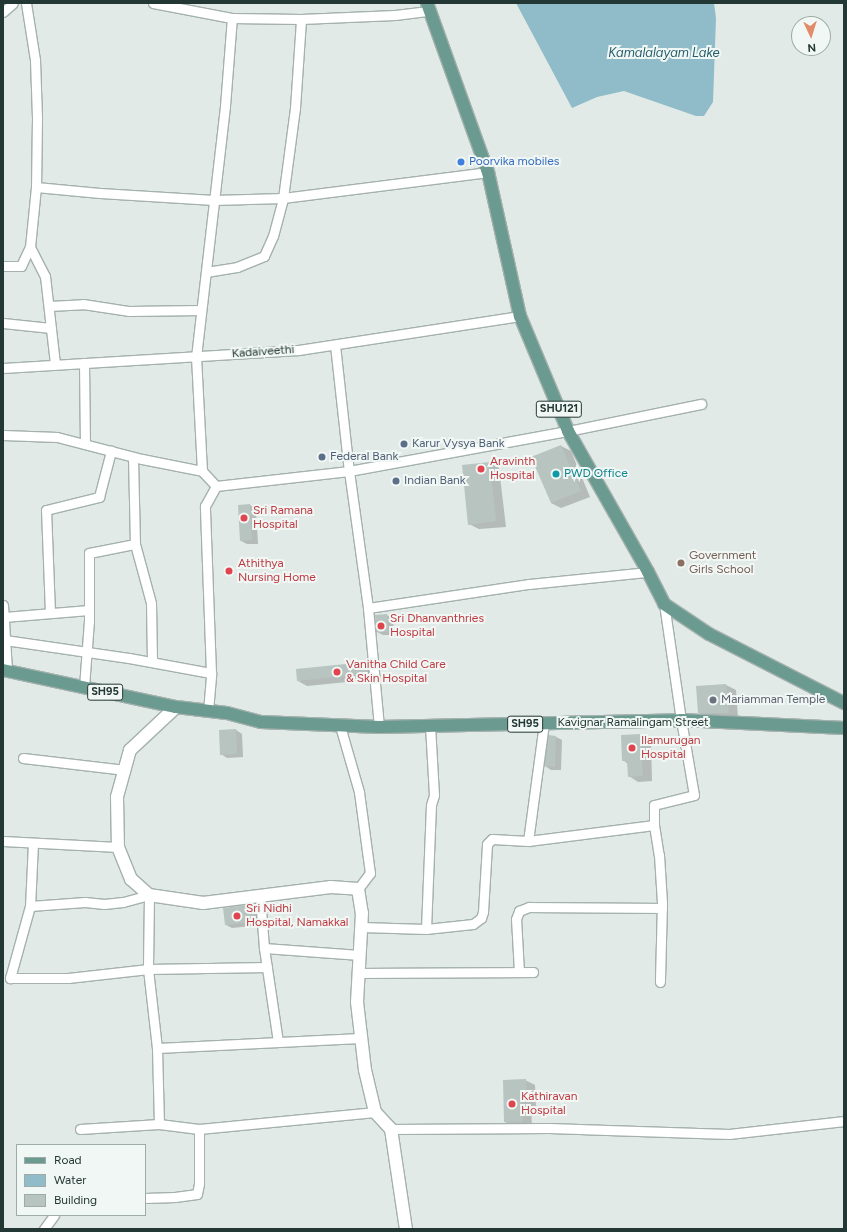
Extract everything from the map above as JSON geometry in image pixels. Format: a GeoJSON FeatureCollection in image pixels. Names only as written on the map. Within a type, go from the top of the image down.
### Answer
{"type":"FeatureCollection","features":[{"type":"Feature","properties":{"kind":"main road","name":"SHU121"},"geometry":{"type":"LineString","coordinates":[[428,7],[488,172],[520,316],[568,432],[648,572],[664,604],[709,634],[844,703]]}},
{"type":"Feature","properties":{"kind":"main road","name":"SH95"},"geometry":{"type":"LineString","coordinates":[[5,670],[176,707],[208,711]]}},
{"type":"Feature","properties":{"kind":"main road","name":"Kavignar Ramalingam Street"},"geometry":{"type":"LineString","coordinates":[[208,711],[227,713],[261,722],[340,726],[379,727],[681,720],[844,728]]}},
{"type":"Feature","properties":{"kind":"street"},"geometry":{"type":"LineString","coordinates":[[3,12],[13,3]]}},
{"type":"Feature","properties":{"kind":"street"},"geometry":{"type":"LineString","coordinates":[[3,266],[21,266],[30,247],[36,187],[37,118],[35,60],[26,3]]}},
{"type":"Feature","properties":{"kind":"street"},"geometry":{"type":"LineString","coordinates":[[153,3],[232,18],[301,19],[395,15],[428,7]]}},
{"type":"Feature","properties":{"kind":"street"},"geometry":{"type":"LineString","coordinates":[[202,471],[196,357],[225,106],[232,18]]}},
{"type":"Feature","properties":{"kind":"street"},"geometry":{"type":"LineString","coordinates":[[206,272],[237,267],[264,256],[273,236],[283,198],[295,108],[301,19]]}},
{"type":"Feature","properties":{"kind":"street"},"geometry":{"type":"LineString","coordinates":[[36,187],[100,193],[214,200],[283,198],[488,172]]}},
{"type":"Feature","properties":{"kind":"street"},"geometry":{"type":"LineString","coordinates":[[30,247],[45,276],[55,364]]}},
{"type":"Feature","properties":{"kind":"street"},"geometry":{"type":"LineString","coordinates":[[49,306],[83,304],[129,311],[201,310]]}},
{"type":"Feature","properties":{"kind":"street","name":"Kadaiveethi"},"geometry":{"type":"LineString","coordinates":[[3,368],[298,350],[520,316]]}},
{"type":"Feature","properties":{"kind":"street"},"geometry":{"type":"LineString","coordinates":[[3,323],[51,328]]}},
{"type":"Feature","properties":{"kind":"street"},"geometry":{"type":"LineString","coordinates":[[335,344],[349,471],[368,608],[379,727]]}},
{"type":"Feature","properties":{"kind":"street"},"geometry":{"type":"LineString","coordinates":[[84,363],[85,444]]}},
{"type":"Feature","properties":{"kind":"street"},"geometry":{"type":"LineString","coordinates":[[216,486],[349,471],[568,432],[701,404]]}},
{"type":"Feature","properties":{"kind":"street"},"geometry":{"type":"LineString","coordinates":[[3,435],[57,437],[133,457],[202,471],[216,486]]}},
{"type":"Feature","properties":{"kind":"street"},"geometry":{"type":"LineString","coordinates":[[50,613],[46,510],[99,497],[111,451]]}},
{"type":"Feature","properties":{"kind":"street"},"geometry":{"type":"LineString","coordinates":[[133,457],[135,544],[151,603],[152,662]]}},
{"type":"Feature","properties":{"kind":"street"},"geometry":{"type":"LineString","coordinates":[[208,711],[211,673],[205,506],[216,486]]}},
{"type":"Feature","properties":{"kind":"street"},"geometry":{"type":"LineString","coordinates":[[84,687],[89,610],[89,553],[135,544]]}},
{"type":"Feature","properties":{"kind":"street"},"geometry":{"type":"LineString","coordinates":[[368,608],[530,584],[648,572]]}},
{"type":"Feature","properties":{"kind":"street"},"geometry":{"type":"LineString","coordinates":[[660,982],[662,908],[660,855],[654,825],[654,805],[694,795],[681,720],[664,604]]}},
{"type":"Feature","properties":{"kind":"street"},"geometry":{"type":"LineString","coordinates":[[3,605],[5,670]]}},
{"type":"Feature","properties":{"kind":"street"},"geometry":{"type":"LineString","coordinates":[[4,617],[89,610]]}},
{"type":"Feature","properties":{"kind":"street"},"geometry":{"type":"LineString","coordinates":[[5,640],[152,662],[211,673]]}},
{"type":"Feature","properties":{"kind":"street"},"geometry":{"type":"LineString","coordinates":[[159,1124],[157,1048],[148,969],[149,895],[131,879],[118,847],[117,797],[130,750],[176,707]]}},
{"type":"Feature","properties":{"kind":"street"},"geometry":{"type":"LineString","coordinates":[[528,841],[544,723]]}},
{"type":"Feature","properties":{"kind":"street"},"geometry":{"type":"LineString","coordinates":[[340,726],[359,792],[370,873],[358,889],[362,913],[357,1002],[365,1070],[375,1112],[391,1129],[406,1229]]}},
{"type":"Feature","properties":{"kind":"street"},"geometry":{"type":"LineString","coordinates":[[426,929],[431,805],[434,795],[430,726]]}},
{"type":"Feature","properties":{"kind":"street"},"geometry":{"type":"LineString","coordinates":[[23,758],[125,770]]}},
{"type":"Feature","properties":{"kind":"street"},"geometry":{"type":"LineString","coordinates":[[361,927],[426,929],[473,924],[481,918],[483,912],[487,844],[492,840],[528,841],[654,825]]}},
{"type":"Feature","properties":{"kind":"street"},"geometry":{"type":"LineString","coordinates":[[3,841],[118,847]]}},
{"type":"Feature","properties":{"kind":"street"},"geometry":{"type":"LineString","coordinates":[[33,843],[30,906],[10,978],[68,978],[148,969],[267,967]]}},
{"type":"Feature","properties":{"kind":"street"},"geometry":{"type":"LineString","coordinates":[[30,906],[85,902],[104,904],[123,902],[149,895],[203,903],[331,888],[358,889]]}},
{"type":"Feature","properties":{"kind":"street"},"geometry":{"type":"LineString","coordinates":[[260,897],[264,948],[278,1042]]}},
{"type":"Feature","properties":{"kind":"street"},"geometry":{"type":"LineString","coordinates":[[518,972],[516,919],[519,911],[530,907],[662,908]]}},
{"type":"Feature","properties":{"kind":"street"},"geometry":{"type":"LineString","coordinates":[[264,948],[360,955]]}},
{"type":"Feature","properties":{"kind":"street"},"geometry":{"type":"LineString","coordinates":[[359,973],[533,972]]}},
{"type":"Feature","properties":{"kind":"street"},"geometry":{"type":"LineString","coordinates":[[157,1048],[361,1038]]}},
{"type":"Feature","properties":{"kind":"street"},"geometry":{"type":"LineString","coordinates":[[80,1129],[159,1124],[199,1129],[375,1112]]}},
{"type":"Feature","properties":{"kind":"street"},"geometry":{"type":"LineString","coordinates":[[391,1129],[549,1128],[729,1134],[844,1121]]}},
{"type":"Feature","properties":{"kind":"street"},"geometry":{"type":"LineString","coordinates":[[146,1198],[175,1197],[197,1194],[199,1184],[199,1129]]}},
{"type":"Feature","properties":{"kind":"street"},"geometry":{"type":"LineString","coordinates":[[44,1229],[53,1216]]}},
{"type":"Feature","properties":{"kind":"water","name":"Kamalalayam Lake"},"geometry":{"type":"Polygon","coordinates":[[[516,3],[714,3],[716,18],[713,102],[704,116],[696,116],[624,91],[597,97],[572,108],[516,3]]]}},
{"type":"Feature","properties":{"kind":"building","name":"PWD Office"},"geometry":{"type":"Polygon","coordinates":[[[561,445],[581,491],[551,503],[531,457],[561,445]]]}},
{"type":"Feature","properties":{"kind":"building"},"geometry":{"type":"Polygon","coordinates":[[[490,462],[496,521],[468,525],[462,465],[490,462]]]}},
{"type":"Feature","properties":{"kind":"building"},"geometry":{"type":"Polygon","coordinates":[[[250,504],[252,540],[240,541],[238,505],[250,504]]]}},
{"type":"Feature","properties":{"kind":"building"},"geometry":{"type":"Polygon","coordinates":[[[387,614],[388,632],[376,632],[375,615],[387,614]]]}},
{"type":"Feature","properties":{"kind":"building"},"geometry":{"type":"Polygon","coordinates":[[[366,662],[367,674],[297,681],[296,669],[366,662]]]}},
{"type":"Feature","properties":{"kind":"building","name":"Mariamman Temple"},"geometry":{"type":"Polygon","coordinates":[[[726,684],[729,713],[698,713],[696,686],[726,684]]]}},
{"type":"Feature","properties":{"kind":"building"},"geometry":{"type":"Polygon","coordinates":[[[236,729],[237,754],[220,755],[219,730],[236,729]]]}},
{"type":"Feature","properties":{"kind":"building"},"geometry":{"type":"Polygon","coordinates":[[[641,734],[643,776],[628,777],[627,761],[622,761],[621,735],[641,734]]]}},
{"type":"Feature","properties":{"kind":"building"},"geometry":{"type":"Polygon","coordinates":[[[548,735],[556,736],[555,767],[544,766],[548,735]]]}},
{"type":"Feature","properties":{"kind":"building"},"geometry":{"type":"Polygon","coordinates":[[[253,904],[255,922],[225,925],[223,908],[253,904]]]}},
{"type":"Feature","properties":{"kind":"building"},"geometry":{"type":"Polygon","coordinates":[[[526,1079],[527,1101],[522,1101],[523,1122],[504,1122],[503,1080],[526,1079]]]}},
{"type":"Feature","properties":{"kind":"place","name":"Poorvika mobiles"},"geometry":{"type":"Point","coordinates":[461,162]}},
{"type":"Feature","properties":{"kind":"place","name":"Karur Vysya Bank"},"geometry":{"type":"Point","coordinates":[404,444]}},
{"type":"Feature","properties":{"kind":"place","name":"Federal Bank"},"geometry":{"type":"Point","coordinates":[322,457]}},
{"type":"Feature","properties":{"kind":"place","name":"Aravinth Hospital"},"geometry":{"type":"Point","coordinates":[481,469]}},
{"type":"Feature","properties":{"kind":"place","name":"PWD Office"},"geometry":{"type":"Point","coordinates":[556,474]}},
{"type":"Feature","properties":{"kind":"place","name":"Indian Bank"},"geometry":{"type":"Point","coordinates":[396,481]}},
{"type":"Feature","properties":{"kind":"place","name":"Sri Ramana Hospital"},"geometry":{"type":"Point","coordinates":[244,518]}},
{"type":"Feature","properties":{"kind":"place","name":"Government Girls School"},"geometry":{"type":"Point","coordinates":[681,563]}},
{"type":"Feature","properties":{"kind":"place","name":"Athithya Nursing Home"},"geometry":{"type":"Point","coordinates":[229,571]}},
{"type":"Feature","properties":{"kind":"place","name":"Sri Dhanvanthries Hospital"},"geometry":{"type":"Point","coordinates":[381,626]}},
{"type":"Feature","properties":{"kind":"place","name":"Vanitha Child Care & Skin Hospital"},"geometry":{"type":"Point","coordinates":[337,672]}},
{"type":"Feature","properties":{"kind":"place","name":"Mariamman Temple"},"geometry":{"type":"Point","coordinates":[713,700]}},
{"type":"Feature","properties":{"kind":"place","name":"Ilamurugan Hospital"},"geometry":{"type":"Point","coordinates":[632,748]}},
{"type":"Feature","properties":{"kind":"place","name":"Sri Nidhi Hospital, Namakkal"},"geometry":{"type":"Point","coordinates":[237,916]}},
{"type":"Feature","properties":{"kind":"place","name":"Kathiravan Hospital"},"geometry":{"type":"Point","coordinates":[512,1104]}}]}
